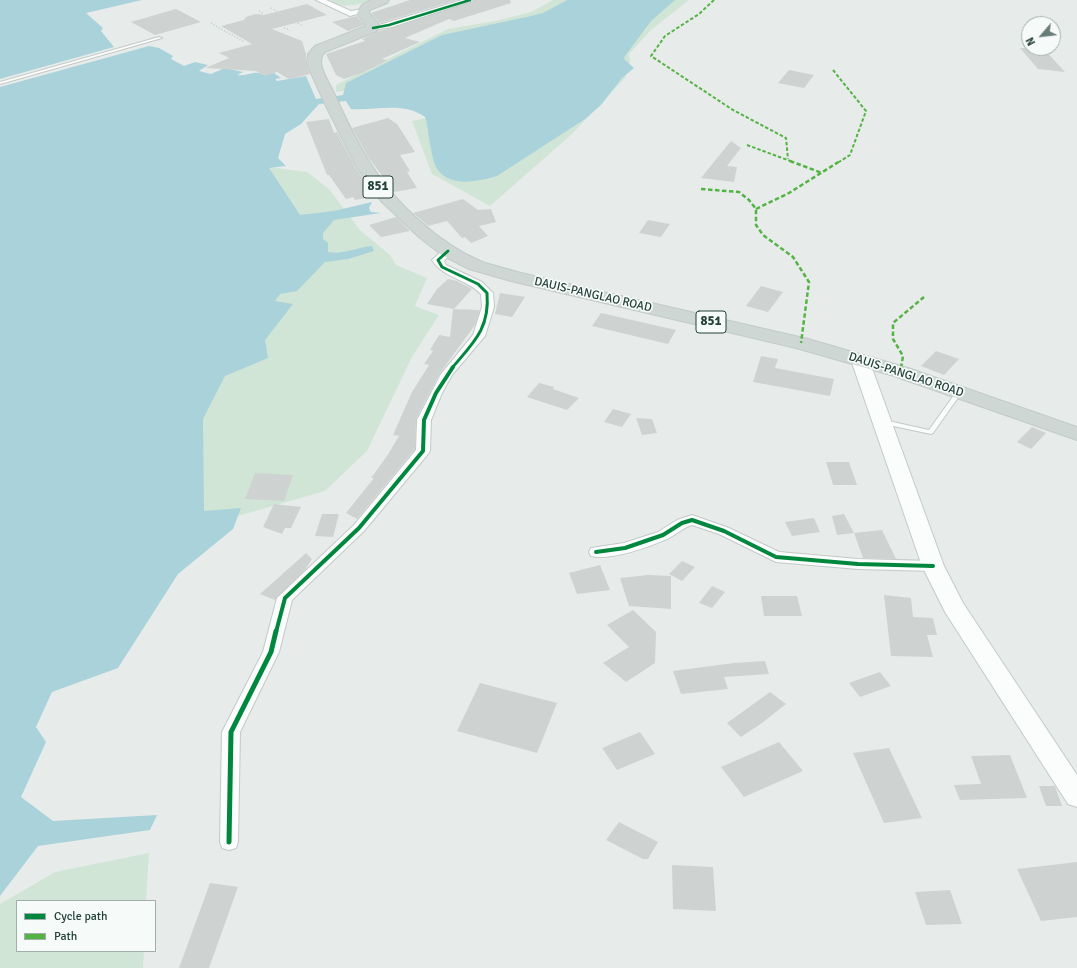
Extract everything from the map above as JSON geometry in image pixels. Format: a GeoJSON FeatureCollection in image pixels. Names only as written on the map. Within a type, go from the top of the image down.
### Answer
{"type":"FeatureCollection","features":[{"type":"Feature","properties":{"kind":"main road"},"geometry":{"type":"LineString","coordinates":[[372,28],[372,23],[364,15],[363,11],[370,5],[383,0]]}},
{"type":"Feature","properties":{"kind":"main road","name":"DAUIS-PANGLAO ROAD"},"geometry":{"type":"LineString","coordinates":[[372,28],[326,46],[315,54],[314,64],[330,100],[364,166],[378,187],[403,213],[448,251],[464,260],[492,271],[801,343],[860,360],[959,392],[1077,434]]}},
{"type":"Feature","properties":{"kind":"main road"},"geometry":{"type":"LineString","coordinates":[[860,360],[933,566],[953,606],[1077,796]]}},
{"type":"Feature","properties":{"kind":"street"},"geometry":{"type":"LineString","coordinates":[[320,0],[344,13],[350,14],[363,11]]}},
{"type":"Feature","properties":{"kind":"street"},"geometry":{"type":"LineString","coordinates":[[372,28],[389,25],[470,0]]}},
{"type":"Feature","properties":{"kind":"street"},"geometry":{"type":"LineString","coordinates":[[229,842],[231,732],[271,652],[286,598],[359,528],[424,451],[424,420],[436,393],[447,374],[479,336],[488,307],[487,293],[478,284],[442,267],[438,260],[448,251]]}},
{"type":"Feature","properties":{"kind":"street"},"geometry":{"type":"LineString","coordinates":[[596,552],[625,548],[649,540],[663,535],[682,523],[692,520],[724,531],[776,557],[858,564],[933,566]]}},
{"type":"Feature","properties":{"kind":"lane"},"geometry":{"type":"LineString","coordinates":[[0,83],[160,38]]}},
{"type":"Feature","properties":{"kind":"lane"},"geometry":{"type":"LineString","coordinates":[[882,422],[931,432],[959,392]]}},
{"type":"Feature","properties":{"kind":"path"},"geometry":{"type":"LineString","coordinates":[[271,8],[277,11]]}},
{"type":"Feature","properties":{"kind":"path"},"geometry":{"type":"LineString","coordinates":[[259,11],[262,13],[260,14]]}},
{"type":"Feature","properties":{"kind":"path"},"geometry":{"type":"LineString","coordinates":[[211,23],[244,42]]}},
{"type":"Feature","properties":{"kind":"path"},"geometry":{"type":"LineString","coordinates":[[298,23],[303,26]]}},
{"type":"Feature","properties":{"kind":"path"},"geometry":{"type":"LineString","coordinates":[[284,28],[290,30]]}},
{"type":"Feature","properties":{"kind":"green space"},"geometry":{"type":"Polygon","coordinates":[[[330,0],[374,0],[351,5],[340,5],[330,0]]]}},
{"type":"Feature","properties":{"kind":"green space"},"geometry":{"type":"Polygon","coordinates":[[[553,0],[689,0],[651,30],[629,54],[630,61],[625,78],[571,135],[490,206],[432,174],[412,121],[502,103],[352,90],[336,92],[336,85],[448,29],[495,21],[531,12],[553,0]]]}},
{"type":"Feature","properties":{"kind":"green space"},"geometry":{"type":"Polygon","coordinates":[[[269,167],[307,172],[329,189],[360,230],[390,255],[396,265],[427,278],[415,306],[439,315],[412,357],[367,451],[325,491],[224,520],[187,508],[180,431],[269,167]]]}},
{"type":"Feature","properties":{"kind":"green space"},"geometry":{"type":"Polygon","coordinates":[[[149,853],[146,900],[16,900],[16,952],[144,952],[143,968],[0,968],[0,904],[55,872],[149,853]]]}},
{"type":"Feature","properties":{"kind":"water"},"geometry":{"type":"Polygon","coordinates":[[[0,0],[142,0],[86,13],[103,28],[101,31],[114,47],[0,79],[0,0]]]}},
{"type":"Feature","properties":{"kind":"water"},"geometry":{"type":"Polygon","coordinates":[[[567,0],[675,0],[651,21],[625,56],[624,59],[634,68],[622,78],[601,105],[585,119],[497,176],[466,182],[450,179],[444,176],[436,167],[434,161],[425,117],[408,109],[351,109],[346,101],[319,104],[301,124],[285,134],[278,158],[286,166],[269,168],[300,215],[334,211],[372,202],[369,208],[371,212],[381,213],[334,220],[323,233],[323,239],[328,243],[328,252],[345,252],[372,246],[374,251],[348,259],[325,262],[297,291],[280,294],[275,301],[293,304],[265,340],[268,358],[225,376],[203,419],[204,511],[241,508],[233,529],[178,574],[118,668],[52,692],[36,727],[46,742],[21,797],[53,821],[157,815],[150,830],[38,846],[0,896],[0,87],[149,46],[159,48],[173,56],[171,59],[184,66],[195,62],[208,65],[199,71],[211,74],[225,68],[243,72],[237,75],[274,73],[281,78],[275,79],[277,81],[306,76],[316,99],[343,95],[346,83],[442,35],[543,13],[567,0]]]}},
{"type":"Feature","properties":{"kind":"building"},"geometry":{"type":"Polygon","coordinates":[[[410,0],[457,0],[380,23],[371,13],[410,0]]]}},
{"type":"Feature","properties":{"kind":"building"},"geometry":{"type":"Polygon","coordinates":[[[475,0],[510,0],[511,3],[454,21],[449,19],[405,38],[420,42],[382,59],[388,60],[362,73],[344,79],[336,75],[326,54],[365,41],[362,39],[379,31],[475,0]]]}},
{"type":"Feature","properties":{"kind":"building"},"geometry":{"type":"Polygon","coordinates":[[[307,4],[327,15],[272,29],[302,41],[306,54],[306,65],[310,74],[289,79],[277,72],[265,76],[256,71],[205,68],[229,58],[219,53],[252,44],[221,26],[244,20],[246,17],[256,14],[264,15],[307,4]]]}},
{"type":"Feature","properties":{"kind":"building"},"geometry":{"type":"Polygon","coordinates":[[[176,9],[201,22],[155,35],[131,22],[176,9]]]}},
{"type":"Feature","properties":{"kind":"building"},"geometry":{"type":"Polygon","coordinates":[[[357,16],[364,25],[348,31],[332,22],[357,16]]]}},
{"type":"Feature","properties":{"kind":"building"},"geometry":{"type":"Polygon","coordinates":[[[1027,56],[1050,56],[1065,72],[1038,69],[1027,56]]]}},
{"type":"Feature","properties":{"kind":"building"},"geometry":{"type":"Polygon","coordinates":[[[789,70],[814,75],[804,88],[778,83],[789,70]]]}},
{"type":"Feature","properties":{"kind":"building"},"geometry":{"type":"Polygon","coordinates":[[[388,118],[397,124],[415,152],[400,155],[410,171],[407,172],[417,188],[394,192],[368,157],[352,128],[388,118]]]}},
{"type":"Feature","properties":{"kind":"building"},"geometry":{"type":"Polygon","coordinates":[[[329,119],[334,133],[337,132],[355,167],[376,196],[355,200],[353,197],[346,199],[329,175],[327,175],[306,122],[329,119]]]}},
{"type":"Feature","properties":{"kind":"building"},"geometry":{"type":"Polygon","coordinates":[[[731,141],[741,148],[727,166],[737,167],[734,182],[701,178],[731,141]]]}},
{"type":"Feature","properties":{"kind":"building"},"geometry":{"type":"Polygon","coordinates":[[[463,199],[478,210],[491,209],[496,222],[479,226],[488,236],[471,243],[465,237],[462,238],[447,221],[428,226],[413,213],[463,199]]]}},
{"type":"Feature","properties":{"kind":"building"},"geometry":{"type":"Polygon","coordinates":[[[396,217],[410,231],[381,237],[369,225],[396,217]]]}},
{"type":"Feature","properties":{"kind":"building"},"geometry":{"type":"Polygon","coordinates":[[[648,220],[670,224],[661,237],[639,233],[648,220]]]}},
{"type":"Feature","properties":{"kind":"building"},"geometry":{"type":"Polygon","coordinates":[[[448,279],[457,281],[472,289],[454,309],[427,304],[437,289],[448,279]]]}},
{"type":"Feature","properties":{"kind":"building"},"geometry":{"type":"Polygon","coordinates":[[[761,286],[783,292],[768,312],[746,306],[761,286]]]}},
{"type":"Feature","properties":{"kind":"building"},"geometry":{"type":"Polygon","coordinates":[[[500,293],[525,297],[512,317],[495,314],[500,293]]]}},
{"type":"Feature","properties":{"kind":"building"},"geometry":{"type":"Polygon","coordinates":[[[453,309],[480,310],[475,325],[440,373],[416,419],[415,449],[357,519],[346,513],[374,478],[371,478],[399,436],[393,435],[412,392],[429,365],[424,364],[433,351],[430,350],[439,335],[450,337],[453,309]]]}},
{"type":"Feature","properties":{"kind":"building"},"geometry":{"type":"Polygon","coordinates":[[[601,313],[676,330],[668,344],[592,326],[601,313]]]}},
{"type":"Feature","properties":{"kind":"building"},"geometry":{"type":"Polygon","coordinates":[[[936,351],[959,359],[944,375],[921,366],[936,351]]]}},
{"type":"Feature","properties":{"kind":"building"},"geometry":{"type":"Polygon","coordinates":[[[761,356],[778,359],[775,368],[834,379],[830,396],[753,382],[761,356]]]}},
{"type":"Feature","properties":{"kind":"building"},"geometry":{"type":"Polygon","coordinates":[[[539,383],[554,387],[553,389],[579,398],[567,410],[527,397],[539,383]]]}},
{"type":"Feature","properties":{"kind":"building"},"geometry":{"type":"Polygon","coordinates":[[[613,409],[631,414],[622,427],[604,422],[613,409]]]}},
{"type":"Feature","properties":{"kind":"building"},"geometry":{"type":"Polygon","coordinates":[[[636,418],[652,419],[657,433],[642,435],[636,418]]]}},
{"type":"Feature","properties":{"kind":"building"},"geometry":{"type":"Polygon","coordinates":[[[1032,427],[1046,433],[1031,449],[1017,442],[1032,427]]]}},
{"type":"Feature","properties":{"kind":"building"},"geometry":{"type":"Polygon","coordinates":[[[826,462],[849,462],[857,485],[833,485],[826,462]]]}},
{"type":"Feature","properties":{"kind":"building"},"geometry":{"type":"Polygon","coordinates":[[[255,473],[293,475],[284,501],[245,499],[255,473]]]}},
{"type":"Feature","properties":{"kind":"building"},"geometry":{"type":"Polygon","coordinates":[[[274,504],[301,507],[291,528],[285,528],[282,534],[263,527],[274,504]]]}},
{"type":"Feature","properties":{"kind":"building"},"geometry":{"type":"Polygon","coordinates":[[[322,514],[339,514],[333,537],[315,536],[322,514]]]}},
{"type":"Feature","properties":{"kind":"building"},"geometry":{"type":"Polygon","coordinates":[[[844,514],[854,533],[837,535],[832,516],[844,514]]]}},
{"type":"Feature","properties":{"kind":"building"},"geometry":{"type":"Polygon","coordinates":[[[814,518],[820,532],[792,536],[785,522],[814,518]]]}},
{"type":"Feature","properties":{"kind":"building"},"geometry":{"type":"Polygon","coordinates":[[[882,530],[896,559],[863,558],[854,533],[882,530]]]}},
{"type":"Feature","properties":{"kind":"building"},"geometry":{"type":"Polygon","coordinates":[[[306,553],[312,559],[305,570],[275,600],[260,594],[306,553]]]}},
{"type":"Feature","properties":{"kind":"building"},"geometry":{"type":"Polygon","coordinates":[[[682,561],[695,567],[682,581],[669,574],[682,561]]]}},
{"type":"Feature","properties":{"kind":"building"},"geometry":{"type":"Polygon","coordinates":[[[600,565],[610,590],[577,594],[569,573],[600,565]]]}},
{"type":"Feature","properties":{"kind":"building"},"geometry":{"type":"Polygon","coordinates":[[[648,575],[671,576],[671,609],[629,606],[620,578],[648,575]]]}},
{"type":"Feature","properties":{"kind":"building"},"geometry":{"type":"Polygon","coordinates":[[[712,586],[725,592],[712,608],[699,603],[712,586]]]}},
{"type":"Feature","properties":{"kind":"building"},"geometry":{"type":"Polygon","coordinates":[[[884,595],[911,598],[913,617],[933,618],[937,635],[927,635],[933,657],[891,656],[884,595]]]}},
{"type":"Feature","properties":{"kind":"building"},"geometry":{"type":"Polygon","coordinates":[[[761,596],[797,596],[802,616],[764,616],[761,596]]]}},
{"type":"Feature","properties":{"kind":"building"},"geometry":{"type":"Polygon","coordinates":[[[633,610],[656,632],[655,663],[626,682],[603,663],[629,647],[607,625],[633,610]]]}},
{"type":"Feature","properties":{"kind":"building"},"geometry":{"type":"Polygon","coordinates":[[[765,661],[769,674],[724,677],[728,689],[681,694],[673,671],[734,663],[765,661]]]}},
{"type":"Feature","properties":{"kind":"building"},"geometry":{"type":"Polygon","coordinates":[[[880,672],[891,686],[860,697],[849,683],[880,672]]]}},
{"type":"Feature","properties":{"kind":"building"},"geometry":{"type":"Polygon","coordinates":[[[480,683],[557,703],[537,753],[457,731],[480,683]]]}},
{"type":"Feature","properties":{"kind":"building"},"geometry":{"type":"Polygon","coordinates":[[[770,692],[786,704],[741,737],[727,723],[770,692]]]}},
{"type":"Feature","properties":{"kind":"building"},"geometry":{"type":"Polygon","coordinates":[[[640,732],[655,754],[617,770],[602,748],[640,732]]]}},
{"type":"Feature","properties":{"kind":"building"},"geometry":{"type":"Polygon","coordinates":[[[779,742],[803,771],[744,797],[721,767],[779,742]]]}},
{"type":"Feature","properties":{"kind":"building"},"geometry":{"type":"Polygon","coordinates":[[[889,748],[922,818],[884,823],[853,753],[889,748]]]}},
{"type":"Feature","properties":{"kind":"building"},"geometry":{"type":"Polygon","coordinates":[[[1010,755],[1027,798],[960,800],[954,785],[981,784],[971,756],[1010,755]]]}},
{"type":"Feature","properties":{"kind":"building"},"geometry":{"type":"Polygon","coordinates":[[[1039,786],[1055,786],[1062,806],[1046,806],[1039,786]]]}},
{"type":"Feature","properties":{"kind":"building"},"geometry":{"type":"Polygon","coordinates":[[[619,822],[658,842],[648,859],[643,859],[606,840],[619,822]]]}},
{"type":"Feature","properties":{"kind":"building"},"geometry":{"type":"Polygon","coordinates":[[[1077,862],[1077,917],[1041,921],[1017,869],[1077,862]]]}},
{"type":"Feature","properties":{"kind":"building"},"geometry":{"type":"Polygon","coordinates":[[[672,865],[713,867],[716,911],[673,909],[672,865]]]}},
{"type":"Feature","properties":{"kind":"building"},"geometry":{"type":"Polygon","coordinates":[[[210,883],[238,887],[209,968],[179,968],[210,883]]]}},
{"type":"Feature","properties":{"kind":"building"},"geometry":{"type":"Polygon","coordinates":[[[950,890],[962,924],[926,925],[915,892],[950,890]]]}},
{"type":"Feature","properties":{"kind":"marked path"},"geometry":{"type":"LineString","coordinates":[[714,0],[699,14],[665,36],[651,56],[733,110],[786,138],[788,159]]}},
{"type":"Feature","properties":{"kind":"marked path"},"geometry":{"type":"LineString","coordinates":[[756,209],[789,193],[850,155],[866,111],[833,70]]}},
{"type":"Feature","properties":{"kind":"marked path"},"geometry":{"type":"LineString","coordinates":[[747,145],[822,173]]}},
{"type":"Feature","properties":{"kind":"marked path"},"geometry":{"type":"LineString","coordinates":[[701,189],[739,192],[749,200],[756,209],[756,225],[763,235],[793,257],[809,282],[801,343]]}},
{"type":"Feature","properties":{"kind":"marked path"},"geometry":{"type":"LineString","coordinates":[[901,372],[903,356],[893,339],[893,323],[924,297]]}},
{"type":"Feature","properties":{"kind":"cycle path"},"geometry":{"type":"LineString","coordinates":[[373,28],[389,25],[470,0]]}},
{"type":"Feature","properties":{"kind":"cycle path"},"geometry":{"type":"LineString","coordinates":[[229,842],[231,732],[271,652],[285,598],[359,528],[423,451],[424,420],[436,393],[447,374],[479,336],[488,307],[487,293],[478,284],[442,267],[438,260],[448,251]]}},
{"type":"Feature","properties":{"kind":"cycle path"},"geometry":{"type":"LineString","coordinates":[[596,552],[625,548],[663,535],[682,523],[692,520],[724,531],[776,557],[858,564],[933,566]]}}]}
